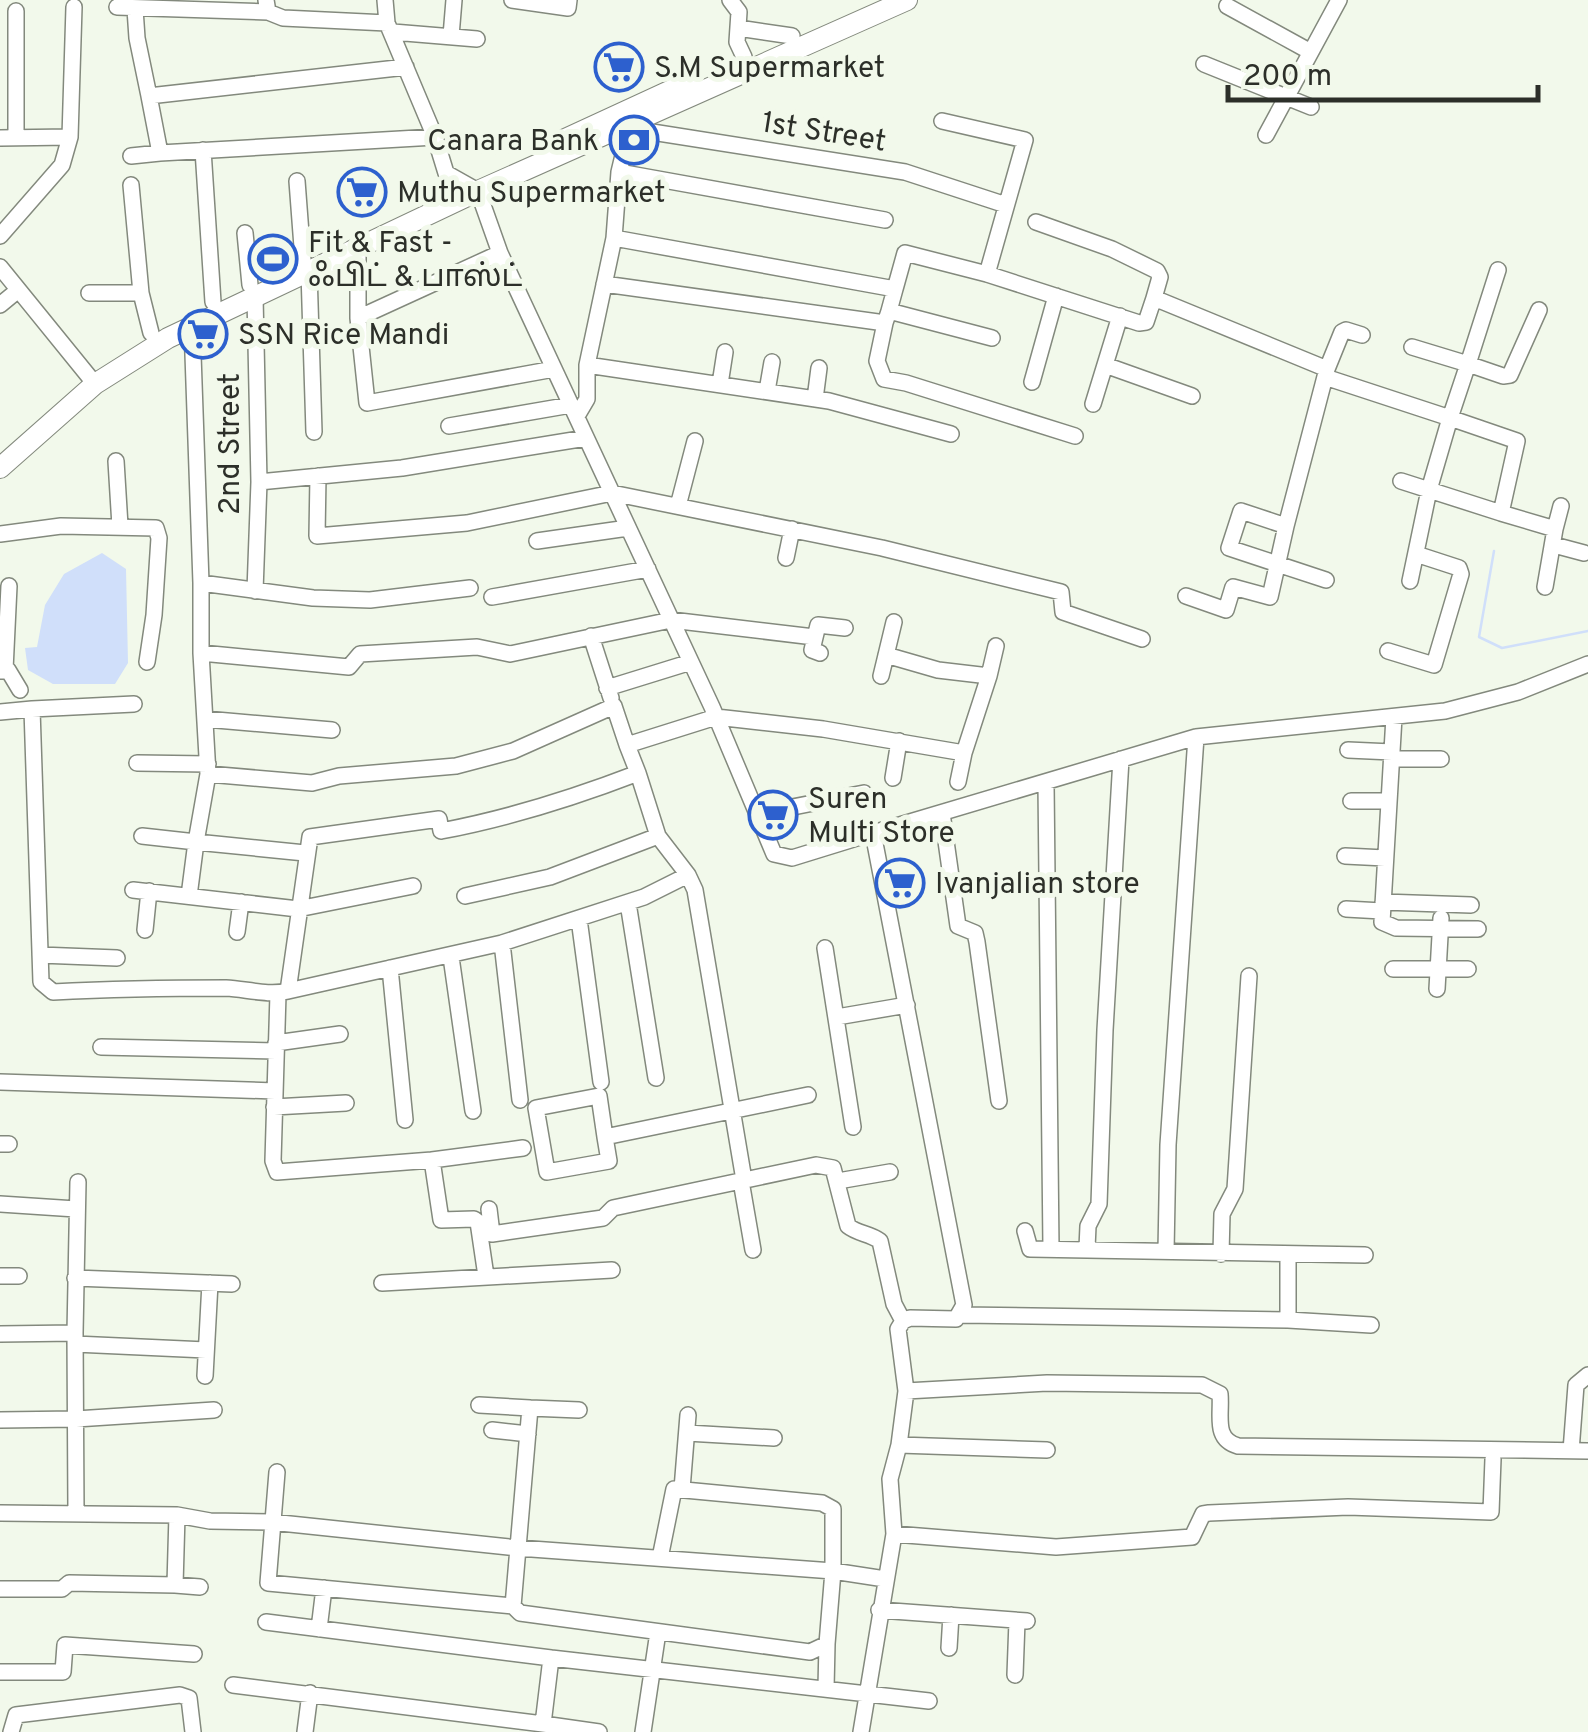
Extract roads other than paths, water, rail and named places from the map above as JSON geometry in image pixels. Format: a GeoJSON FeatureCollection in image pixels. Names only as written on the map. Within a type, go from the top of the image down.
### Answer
{"type":"FeatureCollection","features":[{"type":"Feature","properties":{"kind":"main road"},"geometry":{"type":"LineString","coordinates":[[627,119],[744,57],[876,0]]}},
{"type":"Feature","properties":{"kind":"main road"},"geometry":{"type":"LineString","coordinates":[[0,468],[91,379],[252,291],[627,119],[907,0]]}},
{"type":"Feature","properties":{"kind":"main road"},"geometry":{"type":"LineString","coordinates":[[306,266],[358,250],[474,187]]}},
{"type":"Feature","properties":{"kind":"main road"},"geometry":{"type":"LineString","coordinates":[[0,450],[152,333],[214,302],[252,291]]}},
{"type":"Feature","properties":{"kind":"street"},"geometry":{"type":"LineString","coordinates":[[385,0],[390,28],[446,173],[474,187],[500,253],[691,662],[774,854],[792,858],[1196,737],[1394,717],[1475,704],[1518,692],[1588,664]]}},
{"type":"Feature","properties":{"kind":"street"},"geometry":{"type":"LineString","coordinates":[[451,36],[454,0]]}},
{"type":"Feature","properties":{"kind":"street"},"geometry":{"type":"LineString","coordinates":[[512,0],[568,8],[570,0]]}},
{"type":"Feature","properties":{"kind":"street"},"geometry":{"type":"LineString","coordinates":[[730,0],[739,12],[737,42],[744,57]]}},
{"type":"Feature","properties":{"kind":"street"},"geometry":{"type":"LineString","coordinates":[[1266,135],[1339,0]]}},
{"type":"Feature","properties":{"kind":"street"},"geometry":{"type":"LineString","coordinates":[[116,8],[267,6],[283,18],[477,39]]}},
{"type":"Feature","properties":{"kind":"street"},"geometry":{"type":"LineString","coordinates":[[1226,6],[1310,51]]}},
{"type":"Feature","properties":{"kind":"street"},"geometry":{"type":"LineString","coordinates":[[0,236],[62,165],[70,137],[74,7]]}},
{"type":"Feature","properties":{"kind":"street"},"geometry":{"type":"LineString","coordinates":[[135,9],[160,153]]}},
{"type":"Feature","properties":{"kind":"street"},"geometry":{"type":"LineString","coordinates":[[16,11],[8,138],[70,137]]}},
{"type":"Feature","properties":{"kind":"street"},"geometry":{"type":"LineString","coordinates":[[738,28],[792,36]]}},
{"type":"Feature","properties":{"kind":"street"},"geometry":{"type":"LineString","coordinates":[[1204,64],[1311,107]]}},
{"type":"Feature","properties":{"kind":"street"},"geometry":{"type":"LineString","coordinates":[[149,96],[406,68]]}},
{"type":"Feature","properties":{"kind":"street"},"geometry":{"type":"LineString","coordinates":[[449,426],[574,410],[587,399],[587,364],[614,238],[627,119]]}},
{"type":"Feature","properties":{"kind":"street","name":"1st Street"},"geometry":{"type":"LineString","coordinates":[[627,119],[905,172],[1006,205]]}},
{"type":"Feature","properties":{"kind":"street"},"geometry":{"type":"LineString","coordinates":[[942,121],[1026,140],[987,274]]}},
{"type":"Feature","properties":{"kind":"street"},"geometry":{"type":"LineString","coordinates":[[132,156],[435,137]]}},
{"type":"Feature","properties":{"kind":"street"},"geometry":{"type":"LineString","coordinates":[[204,150],[214,302]]}},
{"type":"Feature","properties":{"kind":"street"},"geometry":{"type":"LineString","coordinates":[[619,172],[885,220]]}},
{"type":"Feature","properties":{"kind":"street"},"geometry":{"type":"LineString","coordinates":[[297,181],[306,266],[314,432]]}},
{"type":"Feature","properties":{"kind":"street"},"geometry":{"type":"LineString","coordinates":[[132,184],[141,292],[152,333]]}},
{"type":"Feature","properties":{"kind":"street"},"geometry":{"type":"LineString","coordinates":[[1036,222],[1157,270],[1160,277],[1143,324],[987,274],[905,253],[877,361],[884,379],[1075,436]]}},
{"type":"Feature","properties":{"kind":"street","name":"2nd Street"},"geometry":{"type":"LineString","coordinates":[[245,233],[252,291],[259,482],[255,591]]}},
{"type":"Feature","properties":{"kind":"street"},"geometry":{"type":"LineString","coordinates":[[614,238],[895,289]]}},
{"type":"Feature","properties":{"kind":"street"},"geometry":{"type":"LineString","coordinates":[[358,250],[358,318],[367,404],[554,369]]}},
{"type":"Feature","properties":{"kind":"street"},"geometry":{"type":"LineString","coordinates":[[358,318],[500,253]]}},
{"type":"Feature","properties":{"kind":"street"},"geometry":{"type":"LineString","coordinates":[[0,267],[91,379]]}},
{"type":"Feature","properties":{"kind":"street"},"geometry":{"type":"LineString","coordinates":[[1410,581],[1429,490],[1498,270]]}},
{"type":"Feature","properties":{"kind":"street"},"geometry":{"type":"LineString","coordinates":[[604,284],[887,317],[992,338]]}},
{"type":"Feature","properties":{"kind":"street"},"geometry":{"type":"LineString","coordinates":[[0,304],[17,291]]}},
{"type":"Feature","properties":{"kind":"street"},"geometry":{"type":"LineString","coordinates":[[88,293],[141,292]]}},
{"type":"Feature","properties":{"kind":"street"},"geometry":{"type":"LineString","coordinates":[[1032,382],[1056,296]]}},
{"type":"Feature","properties":{"kind":"street"},"geometry":{"type":"LineString","coordinates":[[1154,298],[1326,373],[1517,442],[1501,512]]}},
{"type":"Feature","properties":{"kind":"street"},"geometry":{"type":"LineString","coordinates":[[1412,347],[1510,375],[1539,310]]}},
{"type":"Feature","properties":{"kind":"street"},"geometry":{"type":"LineString","coordinates":[[1093,404],[1120,316]]}},
{"type":"Feature","properties":{"kind":"street"},"geometry":{"type":"LineString","coordinates":[[189,896],[208,769],[200,653],[192,326]]}},
{"type":"Feature","properties":{"kind":"street"},"geometry":{"type":"LineString","coordinates":[[1186,596],[1226,610],[1232,587],[1270,597],[1326,373],[1342,332],[1362,335]]}},
{"type":"Feature","properties":{"kind":"street"},"geometry":{"type":"LineString","coordinates":[[720,384],[725,352]]}},
{"type":"Feature","properties":{"kind":"street"},"geometry":{"type":"LineString","coordinates":[[768,391],[772,362]]}},
{"type":"Feature","properties":{"kind":"street"},"geometry":{"type":"LineString","coordinates":[[587,364],[815,399],[951,434]]}},
{"type":"Feature","properties":{"kind":"street"},"geometry":{"type":"LineString","coordinates":[[1105,364],[1192,396]]}},
{"type":"Feature","properties":{"kind":"street"},"geometry":{"type":"LineString","coordinates":[[815,399],[819,368]]}},
{"type":"Feature","properties":{"kind":"street"},"geometry":{"type":"LineString","coordinates":[[259,482],[402,468],[586,438]]}},
{"type":"Feature","properties":{"kind":"street"},"geometry":{"type":"LineString","coordinates":[[678,506],[695,441]]}},
{"type":"Feature","properties":{"kind":"street"},"geometry":{"type":"LineString","coordinates":[[116,460],[120,526]]}},
{"type":"Feature","properties":{"kind":"street"},"geometry":{"type":"LineString","coordinates":[[318,476],[318,536],[466,523],[612,494],[792,529],[1062,592],[1063,612],[1142,639]]}},
{"type":"Feature","properties":{"kind":"street"},"geometry":{"type":"LineString","coordinates":[[1400,481],[1501,512],[1584,553]]}},
{"type":"Feature","properties":{"kind":"street"},"geometry":{"type":"LineString","coordinates":[[1544,587],[1561,506]]}},
{"type":"Feature","properties":{"kind":"street"},"geometry":{"type":"LineString","coordinates":[[1286,526],[1241,511],[1230,548],[1326,580]]}},
{"type":"Feature","properties":{"kind":"street"},"geometry":{"type":"LineString","coordinates":[[0,534],[61,526],[152,528],[159,534],[147,662]]}},
{"type":"Feature","properties":{"kind":"street"},"geometry":{"type":"LineString","coordinates":[[537,541],[628,528]]}},
{"type":"Feature","properties":{"kind":"street"},"geometry":{"type":"LineString","coordinates":[[786,558],[792,529]]}},
{"type":"Feature","properties":{"kind":"street"},"geometry":{"type":"LineString","coordinates":[[1388,651],[1434,665],[1462,574],[1460,568],[1416,554]]}},
{"type":"Feature","properties":{"kind":"street"},"geometry":{"type":"LineString","coordinates":[[492,597],[648,569]]}},
{"type":"Feature","properties":{"kind":"street"},"geometry":{"type":"LineString","coordinates":[[201,583],[370,600],[470,588]]}},
{"type":"Feature","properties":{"kind":"street"},"geometry":{"type":"LineString","coordinates":[[9,586],[2,670],[8,670],[20,690]]}},
{"type":"Feature","properties":{"kind":"street"},"geometry":{"type":"LineString","coordinates":[[200,653],[349,668],[360,654],[476,648],[510,654],[671,620],[817,645],[816,628],[822,624],[844,628]]}},
{"type":"Feature","properties":{"kind":"street"},"geometry":{"type":"LineString","coordinates":[[882,676],[894,622]]}},
{"type":"Feature","properties":{"kind":"street"},"geometry":{"type":"LineString","coordinates":[[590,636],[658,836],[694,890],[753,1250]]}},
{"type":"Feature","properties":{"kind":"street"},"geometry":{"type":"LineString","coordinates":[[958,782],[996,646]]}},
{"type":"Feature","properties":{"kind":"street"},"geometry":{"type":"LineString","coordinates":[[886,656],[938,670],[989,676]]}},
{"type":"Feature","properties":{"kind":"street"},"geometry":{"type":"LineString","coordinates":[[607,688],[691,662]]}},
{"type":"Feature","properties":{"kind":"street"},"geometry":{"type":"LineString","coordinates":[[0,712],[134,704]]}},
{"type":"Feature","properties":{"kind":"street"},"geometry":{"type":"LineString","coordinates":[[137,763],[312,783],[339,776],[456,766],[514,752],[614,706]]}},
{"type":"Feature","properties":{"kind":"street"},"geometry":{"type":"LineString","coordinates":[[32,709],[41,982],[53,992],[241,988],[282,998],[390,968],[452,965],[578,919],[629,911],[694,890]]}},
{"type":"Feature","properties":{"kind":"street"},"geometry":{"type":"LineString","coordinates":[[628,745],[716,717],[823,728],[964,753]]}},
{"type":"Feature","properties":{"kind":"street"},"geometry":{"type":"LineString","coordinates":[[1394,717],[1382,922],[1388,927],[1478,929]]}},
{"type":"Feature","properties":{"kind":"street"},"geometry":{"type":"LineString","coordinates":[[205,719],[332,730]]}},
{"type":"Feature","properties":{"kind":"street"},"geometry":{"type":"LineString","coordinates":[[1166,1251],[1168,1145],[1196,737]]}},
{"type":"Feature","properties":{"kind":"street"},"geometry":{"type":"LineString","coordinates":[[893,778],[898,741]]}},
{"type":"Feature","properties":{"kind":"street"},"geometry":{"type":"LineString","coordinates":[[1348,750],[1441,758]]}},
{"type":"Feature","properties":{"kind":"street"},"geometry":{"type":"LineString","coordinates":[[1087,1248],[1088,1226],[1099,1204],[1121,759]]}},
{"type":"Feature","properties":{"kind":"street"},"geometry":{"type":"LineString","coordinates":[[523,1148],[432,1160],[277,1172],[273,1167],[271,1048],[305,853],[310,837],[438,819],[441,830],[488,822],[561,802],[638,773]]}},
{"type":"Feature","properties":{"kind":"street"},"geometry":{"type":"LineString","coordinates":[[1046,784],[1051,1248]]}},
{"type":"Feature","properties":{"kind":"street"},"geometry":{"type":"LineString","coordinates":[[758,814],[864,793]]}},
{"type":"Feature","properties":{"kind":"street"},"geometry":{"type":"LineString","coordinates":[[1351,801],[1390,801]]}},
{"type":"Feature","properties":{"kind":"street"},"geometry":{"type":"LineString","coordinates":[[942,814],[958,926],[975,933],[977,942],[999,1101]]}},
{"type":"Feature","properties":{"kind":"street"},"geometry":{"type":"LineString","coordinates":[[874,833],[964,1305],[956,1320],[903,1321]]}},
{"type":"Feature","properties":{"kind":"street"},"geometry":{"type":"LineString","coordinates":[[142,836],[305,853]]}},
{"type":"Feature","properties":{"kind":"street"},"geometry":{"type":"LineString","coordinates":[[465,896],[550,877],[658,836]]}},
{"type":"Feature","properties":{"kind":"street"},"geometry":{"type":"LineString","coordinates":[[1345,856],[1385,858]]}},
{"type":"Feature","properties":{"kind":"street"},"geometry":{"type":"LineString","coordinates":[[145,930],[141,890],[298,909],[413,886]]}},
{"type":"Feature","properties":{"kind":"street"},"geometry":{"type":"LineString","coordinates":[[237,932],[240,902]]}},
{"type":"Feature","properties":{"kind":"street"},"geometry":{"type":"LineString","coordinates":[[1435,904],[1441,914],[1437,989]]}},
{"type":"Feature","properties":{"kind":"street"},"geometry":{"type":"LineString","coordinates":[[1346,909],[1471,905]]}},
{"type":"Feature","properties":{"kind":"street"},"geometry":{"type":"LineString","coordinates":[[629,911],[656,1078]]}},
{"type":"Feature","properties":{"kind":"street"},"geometry":{"type":"LineString","coordinates":[[578,919],[601,1082]]}},
{"type":"Feature","properties":{"kind":"street"},"geometry":{"type":"LineString","coordinates":[[502,944],[520,1100]]}},
{"type":"Feature","properties":{"kind":"street"},"geometry":{"type":"LineString","coordinates":[[825,948],[853,1127]]}},
{"type":"Feature","properties":{"kind":"street"},"geometry":{"type":"LineString","coordinates":[[40,955],[117,958]]}},
{"type":"Feature","properties":{"kind":"street"},"geometry":{"type":"LineString","coordinates":[[452,965],[472,1110]]}},
{"type":"Feature","properties":{"kind":"street"},"geometry":{"type":"LineString","coordinates":[[390,968],[405,1120]]}},
{"type":"Feature","properties":{"kind":"street"},"geometry":{"type":"LineString","coordinates":[[1393,969],[1468,969]]}},
{"type":"Feature","properties":{"kind":"street"},"geometry":{"type":"LineString","coordinates":[[1221,1254],[1222,1214],[1235,1189],[1237,1175],[1249,976]]}},
{"type":"Feature","properties":{"kind":"street"},"geometry":{"type":"LineString","coordinates":[[837,1017],[907,1005]]}},
{"type":"Feature","properties":{"kind":"street"},"geometry":{"type":"LineString","coordinates":[[100,1046],[271,1048],[340,1034]]}},
{"type":"Feature","properties":{"kind":"street"},"geometry":{"type":"LineString","coordinates":[[0,1082],[346,1102]]}},
{"type":"Feature","properties":{"kind":"street"},"geometry":{"type":"LineString","coordinates":[[605,1137],[808,1095]]}},
{"type":"Feature","properties":{"kind":"street"},"geometry":{"type":"LineString","coordinates":[[598,1096],[605,1137],[609,1160],[547,1172],[536,1108],[598,1096]]}},
{"type":"Feature","properties":{"kind":"street"},"geometry":{"type":"LineString","coordinates":[[432,1160],[440,1220],[478,1222],[486,1276]]}},
{"type":"Feature","properties":{"kind":"street"},"geometry":{"type":"LineString","coordinates":[[489,1208],[492,1234],[604,1218],[613,1208],[816,1165],[833,1168],[848,1226],[880,1241],[894,1304],[903,1321]]}},
{"type":"Feature","properties":{"kind":"street"},"geometry":{"type":"LineString","coordinates":[[838,1181],[890,1172]]}},
{"type":"Feature","properties":{"kind":"street"},"geometry":{"type":"LineString","coordinates":[[76,1513],[78,1182]]}},
{"type":"Feature","properties":{"kind":"street"},"geometry":{"type":"LineString","coordinates":[[0,1204],[76,1209]]}},
{"type":"Feature","properties":{"kind":"street"},"geometry":{"type":"LineString","coordinates":[[1025,1231],[1030,1249],[1365,1255]]}},
{"type":"Feature","properties":{"kind":"street"},"geometry":{"type":"LineString","coordinates":[[1288,1254],[1288,1320]]}},
{"type":"Feature","properties":{"kind":"street"},"geometry":{"type":"LineString","coordinates":[[382,1283],[612,1270]]}},
{"type":"Feature","properties":{"kind":"street"},"geometry":{"type":"LineString","coordinates":[[0,1276],[19,1276]]}},
{"type":"Feature","properties":{"kind":"street"},"geometry":{"type":"LineString","coordinates":[[76,1278],[232,1284]]}},
{"type":"Feature","properties":{"kind":"street"},"geometry":{"type":"LineString","coordinates":[[205,1376],[210,1283]]}},
{"type":"Feature","properties":{"kind":"street"},"geometry":{"type":"LineString","coordinates":[[961,1315],[1371,1324]]}},
{"type":"Feature","properties":{"kind":"street"},"geometry":{"type":"LineString","coordinates":[[861,1732],[894,1534],[890,1479],[906,1392],[898,1328],[903,1321]]}},
{"type":"Feature","properties":{"kind":"street"},"geometry":{"type":"LineString","coordinates":[[0,1334],[206,1350]]}},
{"type":"Feature","properties":{"kind":"street"},"geometry":{"type":"LineString","coordinates":[[1570,1450],[1576,1385],[1588,1375]]}},
{"type":"Feature","properties":{"kind":"street"},"geometry":{"type":"LineString","coordinates":[[906,1392],[1047,1384],[1202,1385],[1220,1394],[1221,1435],[1238,1446],[1588,1451]]}},
{"type":"Feature","properties":{"kind":"street"},"geometry":{"type":"LineString","coordinates":[[479,1406],[579,1410]]}},
{"type":"Feature","properties":{"kind":"street"},"geometry":{"type":"LineString","coordinates":[[514,1606],[530,1408]]}},
{"type":"Feature","properties":{"kind":"street"},"geometry":{"type":"LineString","coordinates":[[0,1420],[214,1410]]}},
{"type":"Feature","properties":{"kind":"street"},"geometry":{"type":"LineString","coordinates":[[682,1489],[688,1415]]}},
{"type":"Feature","properties":{"kind":"street"},"geometry":{"type":"LineString","coordinates":[[492,1430],[528,1434]]}},
{"type":"Feature","properties":{"kind":"street"},"geometry":{"type":"LineString","coordinates":[[687,1433],[774,1438]]}},
{"type":"Feature","properties":{"kind":"street"},"geometry":{"type":"LineString","coordinates":[[899,1445],[1047,1450]]}},
{"type":"Feature","properties":{"kind":"street"},"geometry":{"type":"LineString","coordinates":[[894,1534],[1056,1547],[1192,1537],[1203,1514],[1210,1513],[1348,1507],[1491,1512],[1493,1459]]}},
{"type":"Feature","properties":{"kind":"street"},"geometry":{"type":"LineString","coordinates":[[277,1472],[268,1582],[514,1606],[520,1613],[810,1652],[827,1644]]}},
{"type":"Feature","properties":{"kind":"street"},"geometry":{"type":"LineString","coordinates":[[660,1558],[674,1489],[822,1504],[834,1509],[826,1688]]}},
{"type":"Feature","properties":{"kind":"street"},"geometry":{"type":"LineString","coordinates":[[0,1513],[177,1515],[518,1548],[833,1570],[885,1578]]}},
{"type":"Feature","properties":{"kind":"street"},"geometry":{"type":"LineString","coordinates":[[175,1585],[177,1515]]}},
{"type":"Feature","properties":{"kind":"street"},"geometry":{"type":"LineString","coordinates":[[0,1589],[62,1588],[69,1584],[200,1587]]}},
{"type":"Feature","properties":{"kind":"street"},"geometry":{"type":"LineString","coordinates":[[319,1629],[324,1588]]}},
{"type":"Feature","properties":{"kind":"street"},"geometry":{"type":"LineString","coordinates":[[880,1610],[1022,1621],[1015,1676]]}},
{"type":"Feature","properties":{"kind":"street"},"geometry":{"type":"LineString","coordinates":[[949,1648],[951,1616]]}},
{"type":"Feature","properties":{"kind":"street"},"geometry":{"type":"LineString","coordinates":[[266,1622],[929,1701]]}},
{"type":"Feature","properties":{"kind":"street"},"geometry":{"type":"LineString","coordinates":[[643,1732],[658,1632]]}},
{"type":"Feature","properties":{"kind":"street"},"geometry":{"type":"LineString","coordinates":[[0,1672],[63,1672],[65,1646],[194,1654]]}},
{"type":"Feature","properties":{"kind":"street"},"geometry":{"type":"LineString","coordinates":[[543,1724],[551,1658]]}},
{"type":"Feature","properties":{"kind":"street"},"geometry":{"type":"LineString","coordinates":[[233,1685],[599,1732]]}},
{"type":"Feature","properties":{"kind":"street"},"geometry":{"type":"LineString","coordinates":[[305,1732],[310,1693]]}},
{"type":"Feature","properties":{"kind":"street"},"geometry":{"type":"LineString","coordinates":[[11,1732],[16,1714],[180,1694],[189,1698],[193,1732]]}},
{"type":"Feature","properties":{"kind":"water"},"geometry":{"type":"Polygon","coordinates":[[[102,553],[126,569],[128,663],[115,684],[53,684],[28,670],[25,648],[37,647],[45,605],[64,574],[102,553]]]}},
{"type":"Feature","properties":{"kind":"waterway"},"geometry":{"type":"LineString","coordinates":[[1494,551],[1479,637],[1502,648],[1588,631]]}},
{"type":"Feature","properties":{"kind":"place","name":"S.M Supermarket"},"geometry":{"type":"Point","coordinates":[619,67]}},
{"type":"Feature","properties":{"kind":"place","name":"Canara Bank"},"geometry":{"type":"Point","coordinates":[634,140]}},
{"type":"Feature","properties":{"kind":"place","name":"Muthu Supermarket"},"geometry":{"type":"Point","coordinates":[362,192]}},
{"type":"Feature","properties":{"kind":"place","name":"Fit & Fast - ஃபிட் & பாஸ்ட்"},"geometry":{"type":"Point","coordinates":[273,259]}},
{"type":"Feature","properties":{"kind":"place","name":"SSN Rice Mandi"},"geometry":{"type":"Point","coordinates":[203,334]}},
{"type":"Feature","properties":{"kind":"place","name":"Suren Multi Store"},"geometry":{"type":"Point","coordinates":[773,815]}},
{"type":"Feature","properties":{"kind":"place","name":"Ivanjalian store"},"geometry":{"type":"Point","coordinates":[900,883]}}]}
